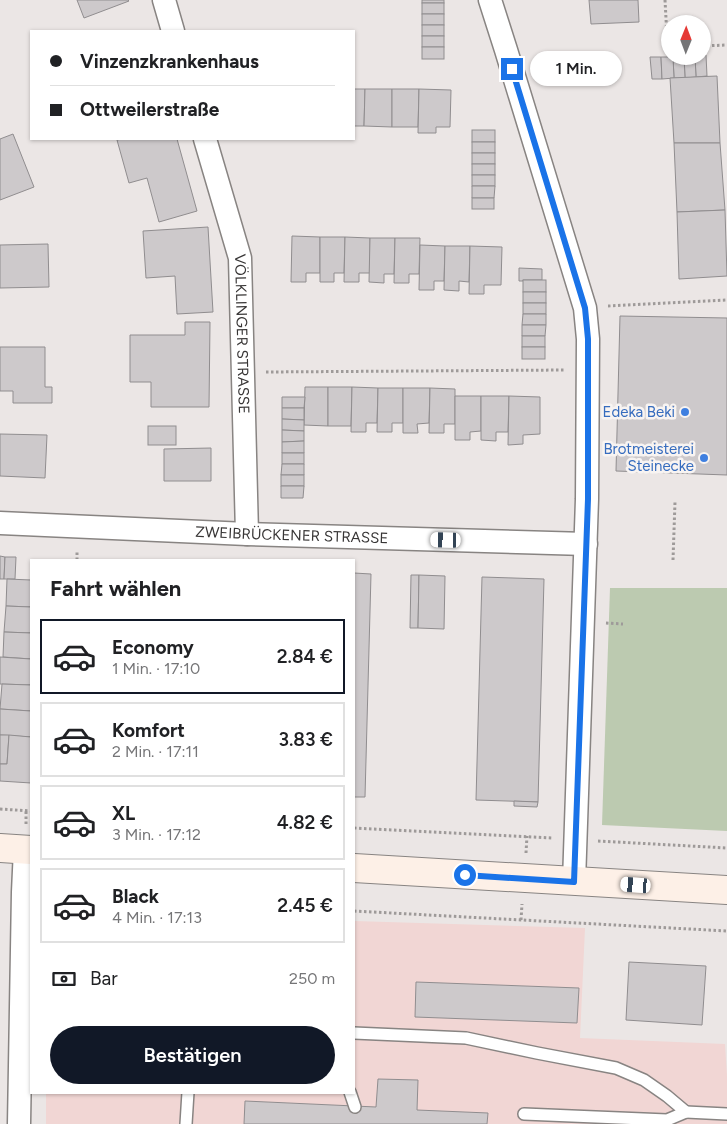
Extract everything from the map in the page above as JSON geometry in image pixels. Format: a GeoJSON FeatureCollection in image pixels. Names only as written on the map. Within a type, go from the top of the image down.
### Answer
{"type":"FeatureCollection","features":[{"type":"Feature","properties":{"kind":"street"},"geometry":{"type":"LineString","coordinates":[[164,0],[173,30]]}},
{"type":"Feature","properties":{"kind":"street"},"geometry":{"type":"LineString","coordinates":[[490,0],[585,308],[588,339],[588,499],[574,882]]}},
{"type":"Feature","properties":{"kind":"street","name":"VÖLKLINGER STRASSE"},"geometry":{"type":"LineString","coordinates":[[205,140],[240,258],[246,534]]}},
{"type":"Feature","properties":{"kind":"street","name":"ZWEIBRÜCKENER STRASSE"},"geometry":{"type":"LineString","coordinates":[[0,523],[246,534],[586,544]]}},
{"type":"Feature","properties":{"kind":"street"},"geometry":{"type":"LineString","coordinates":[[19,849],[22,902],[19,1124]]}},
{"type":"Feature","properties":{"kind":"street"},"geometry":{"type":"LineString","coordinates":[[355,868],[727,890]]}},
{"type":"Feature","properties":{"kind":"lane"},"geometry":{"type":"LineString","coordinates":[[355,1033],[466,1038],[616,1068],[644,1080],[686,1112]]}},
{"type":"Feature","properties":{"kind":"lane"},"geometry":{"type":"LineString","coordinates":[[186,1124],[188,1094]]}},
{"type":"Feature","properties":{"kind":"lane"},"geometry":{"type":"LineString","coordinates":[[351,1094],[355,1107]]}},
{"type":"Feature","properties":{"kind":"lane"},"geometry":{"type":"LineString","coordinates":[[524,1114],[628,1121],[667,1120],[686,1112],[727,1114]]}},
{"type":"Feature","properties":{"kind":"path"},"geometry":{"type":"LineString","coordinates":[[665,0],[666,15]]}},
{"type":"Feature","properties":{"kind":"path"},"geometry":{"type":"LineString","coordinates":[[711,46],[727,45]]}},
{"type":"Feature","properties":{"kind":"path"},"geometry":{"type":"LineString","coordinates":[[585,308],[727,300]]}},
{"type":"Feature","properties":{"kind":"path"},"geometry":{"type":"LineString","coordinates":[[242,372],[588,369]]}},
{"type":"Feature","properties":{"kind":"path"},"geometry":{"type":"LineString","coordinates":[[673,560],[675,502]]}},
{"type":"Feature","properties":{"kind":"path"},"geometry":{"type":"LineString","coordinates":[[0,809],[30,811]]}},
{"type":"Feature","properties":{"kind":"path"},"geometry":{"type":"LineString","coordinates":[[355,828],[727,848]]}},
{"type":"Feature","properties":{"kind":"path"},"geometry":{"type":"LineString","coordinates":[[355,911],[727,931]]}},
{"type":"Feature","properties":{"kind":"shaded area"},"geometry":{"type":"Polygon","coordinates":[[[355,921],[585,928],[580,1038],[725,1044],[727,1124],[46,1124],[46,1094],[355,1094],[355,921]]]}},
{"type":"Feature","properties":{"kind":"green space"},"geometry":{"type":"Polygon","coordinates":[[[610,588],[727,588],[727,831],[602,825],[610,588]]]}},
{"type":"Feature","properties":{"kind":"building"},"geometry":{"type":"Polygon","coordinates":[[[77,0],[128,0],[129,1],[84,18],[77,0]]]}},
{"type":"Feature","properties":{"kind":"building"},"geometry":{"type":"Polygon","coordinates":[[[422,0],[444,0],[444,3],[422,3],[422,0]]]}},
{"type":"Feature","properties":{"kind":"building"},"geometry":{"type":"Polygon","coordinates":[[[589,0],[638,0],[639,22],[591,24],[589,0]]]}},
{"type":"Feature","properties":{"kind":"building"},"geometry":{"type":"Polygon","coordinates":[[[422,3],[444,3],[444,14],[422,14],[422,3]]]}},
{"type":"Feature","properties":{"kind":"building"},"geometry":{"type":"Polygon","coordinates":[[[422,14],[444,14],[444,25],[422,25],[422,14]]]}},
{"type":"Feature","properties":{"kind":"building"},"geometry":{"type":"Polygon","coordinates":[[[422,25],[444,25],[444,36],[422,36],[422,25]]]}},
{"type":"Feature","properties":{"kind":"building"},"geometry":{"type":"Polygon","coordinates":[[[422,36],[444,36],[444,47],[422,47],[422,36]]]}},
{"type":"Feature","properties":{"kind":"building"},"geometry":{"type":"Polygon","coordinates":[[[422,47],[444,47],[444,59],[422,59],[422,47]]]}},
{"type":"Feature","properties":{"kind":"building"},"geometry":{"type":"Polygon","coordinates":[[[650,57],[661,57],[662,79],[652,79],[650,57]]]}},
{"type":"Feature","properties":{"kind":"building"},"geometry":{"type":"Polygon","coordinates":[[[661,65],[673,65],[674,78],[662,79],[661,65]]]}},
{"type":"Feature","properties":{"kind":"building"},"geometry":{"type":"Polygon","coordinates":[[[673,65],[684,65],[685,78],[674,78],[673,65]]]}},
{"type":"Feature","properties":{"kind":"building"},"geometry":{"type":"Polygon","coordinates":[[[684,65],[695,65],[696,77],[685,78],[684,65]]]}},
{"type":"Feature","properties":{"kind":"building"},"geometry":{"type":"Polygon","coordinates":[[[695,65],[706,65],[707,76],[696,77],[695,65]]]}},
{"type":"Feature","properties":{"kind":"building"},"geometry":{"type":"Polygon","coordinates":[[[717,76],[720,143],[674,143],[670,78],[717,76]]]}},
{"type":"Feature","properties":{"kind":"building"},"geometry":{"type":"Polygon","coordinates":[[[355,89],[365,89],[364,126],[355,126],[355,89]]]}},
{"type":"Feature","properties":{"kind":"building"},"geometry":{"type":"Polygon","coordinates":[[[365,89],[392,89],[392,127],[364,126],[365,89]]]}},
{"type":"Feature","properties":{"kind":"building"},"geometry":{"type":"Polygon","coordinates":[[[392,89],[419,89],[418,127],[392,127],[392,89]]]}},
{"type":"Feature","properties":{"kind":"building"},"geometry":{"type":"Polygon","coordinates":[[[419,89],[451,90],[450,127],[436,127],[436,133],[418,133],[419,89]]]}},
{"type":"Feature","properties":{"kind":"building"},"geometry":{"type":"Polygon","coordinates":[[[472,130],[495,130],[495,142],[472,142],[472,130]]]}},
{"type":"Feature","properties":{"kind":"building"},"geometry":{"type":"Polygon","coordinates":[[[13,134],[34,187],[0,200],[0,139],[13,134]]]}},
{"type":"Feature","properties":{"kind":"building"},"geometry":{"type":"Polygon","coordinates":[[[117,140],[177,140],[197,211],[159,222],[147,178],[129,183],[117,140]]]}},
{"type":"Feature","properties":{"kind":"building"},"geometry":{"type":"Polygon","coordinates":[[[472,142],[495,142],[495,153],[472,153],[472,142]]]}},
{"type":"Feature","properties":{"kind":"building"},"geometry":{"type":"Polygon","coordinates":[[[674,143],[720,143],[725,210],[677,212],[674,143]]]}},
{"type":"Feature","properties":{"kind":"building"},"geometry":{"type":"Polygon","coordinates":[[[472,153],[495,153],[495,164],[472,164],[472,153]]]}},
{"type":"Feature","properties":{"kind":"building"},"geometry":{"type":"Polygon","coordinates":[[[472,164],[495,164],[495,175],[472,175],[472,164]]]}},
{"type":"Feature","properties":{"kind":"building"},"geometry":{"type":"Polygon","coordinates":[[[472,175],[495,175],[495,186],[472,186],[472,175]]]}},
{"type":"Feature","properties":{"kind":"building"},"geometry":{"type":"Polygon","coordinates":[[[472,186],[495,186],[494,198],[472,198],[472,186]]]}},
{"type":"Feature","properties":{"kind":"building"},"geometry":{"type":"Polygon","coordinates":[[[472,198],[494,198],[494,209],[472,209],[472,198]]]}},
{"type":"Feature","properties":{"kind":"building"},"geometry":{"type":"Polygon","coordinates":[[[725,210],[727,276],[679,279],[677,212],[725,210]]]}},
{"type":"Feature","properties":{"kind":"building"},"geometry":{"type":"Polygon","coordinates":[[[208,227],[213,312],[177,314],[175,276],[146,278],[143,231],[208,227]]]}},
{"type":"Feature","properties":{"kind":"building"},"geometry":{"type":"Polygon","coordinates":[[[292,236],[320,237],[320,273],[306,273],[306,282],[291,282],[292,236]]]}},
{"type":"Feature","properties":{"kind":"building"},"geometry":{"type":"Polygon","coordinates":[[[320,237],[345,237],[344,273],[334,273],[334,282],[320,282],[320,237]]]}},
{"type":"Feature","properties":{"kind":"building"},"geometry":{"type":"Polygon","coordinates":[[[345,237],[370,238],[370,273],[359,273],[359,282],[344,282],[345,237]]]}},
{"type":"Feature","properties":{"kind":"building"},"geometry":{"type":"Polygon","coordinates":[[[370,238],[395,238],[394,274],[384,274],[384,283],[369,282],[370,238]]]}},
{"type":"Feature","properties":{"kind":"building"},"geometry":{"type":"Polygon","coordinates":[[[395,238],[420,238],[419,274],[409,274],[409,283],[394,283],[395,238]]]}},
{"type":"Feature","properties":{"kind":"building"},"geometry":{"type":"Polygon","coordinates":[[[48,244],[49,287],[0,288],[0,245],[48,244]]]}},
{"type":"Feature","properties":{"kind":"building"},"geometry":{"type":"Polygon","coordinates":[[[420,245],[445,246],[444,281],[434,281],[434,290],[419,290],[420,245]]]}},
{"type":"Feature","properties":{"kind":"building"},"geometry":{"type":"Polygon","coordinates":[[[445,246],[470,246],[469,282],[459,281],[459,291],[444,290],[445,246]]]}},
{"type":"Feature","properties":{"kind":"building"},"geometry":{"type":"Polygon","coordinates":[[[470,246],[502,247],[501,285],[484,285],[484,294],[469,294],[470,246]]]}},
{"type":"Feature","properties":{"kind":"building"},"geometry":{"type":"Polygon","coordinates":[[[519,268],[542,269],[542,280],[519,281],[519,268]]]}},
{"type":"Feature","properties":{"kind":"building"},"geometry":{"type":"Polygon","coordinates":[[[523,280],[546,280],[546,292],[523,292],[523,280]]]}},
{"type":"Feature","properties":{"kind":"building"},"geometry":{"type":"Polygon","coordinates":[[[523,292],[546,292],[546,303],[523,303],[523,292]]]}},
{"type":"Feature","properties":{"kind":"building"},"geometry":{"type":"Polygon","coordinates":[[[523,303],[546,303],[546,314],[523,314],[523,303]]]}},
{"type":"Feature","properties":{"kind":"building"},"geometry":{"type":"Polygon","coordinates":[[[523,314],[546,314],[546,325],[522,325],[523,314]]]}},
{"type":"Feature","properties":{"kind":"building"},"geometry":{"type":"Polygon","coordinates":[[[620,316],[727,318],[727,475],[616,471],[620,316]]]}},
{"type":"Feature","properties":{"kind":"building"},"geometry":{"type":"Polygon","coordinates":[[[185,322],[210,322],[209,407],[151,407],[151,382],[130,382],[130,335],[185,335],[185,322]]]}},
{"type":"Feature","properties":{"kind":"building"},"geometry":{"type":"Polygon","coordinates":[[[522,325],[546,325],[545,336],[522,336],[522,325]]]}},
{"type":"Feature","properties":{"kind":"building"},"geometry":{"type":"Polygon","coordinates":[[[522,336],[545,336],[545,347],[522,347],[522,336]]]}},
{"type":"Feature","properties":{"kind":"building"},"geometry":{"type":"Polygon","coordinates":[[[0,347],[45,347],[45,387],[52,387],[52,403],[13,403],[13,391],[0,391],[0,347]]]}},
{"type":"Feature","properties":{"kind":"building"},"geometry":{"type":"Polygon","coordinates":[[[522,347],[545,347],[545,359],[522,359],[522,347]]]}},
{"type":"Feature","properties":{"kind":"building"},"geometry":{"type":"Polygon","coordinates":[[[305,387],[328,387],[328,426],[304,425],[305,387]]]}},
{"type":"Feature","properties":{"kind":"building"},"geometry":{"type":"Polygon","coordinates":[[[328,387],[352,387],[351,426],[328,426],[328,387]]]}},
{"type":"Feature","properties":{"kind":"building"},"geometry":{"type":"Polygon","coordinates":[[[352,387],[378,388],[377,423],[366,423],[366,432],[351,432],[352,387]]]}},
{"type":"Feature","properties":{"kind":"building"},"geometry":{"type":"Polygon","coordinates":[[[378,388],[403,388],[403,423],[392,423],[392,432],[377,432],[378,388]]]}},
{"type":"Feature","properties":{"kind":"building"},"geometry":{"type":"Polygon","coordinates":[[[403,388],[430,388],[429,423],[417,424],[418,433],[403,433],[403,388]]]}},
{"type":"Feature","properties":{"kind":"building"},"geometry":{"type":"Polygon","coordinates":[[[430,388],[455,389],[455,424],[444,424],[444,433],[429,433],[430,388]]]}},
{"type":"Feature","properties":{"kind":"building"},"geometry":{"type":"Polygon","coordinates":[[[455,396],[481,396],[481,431],[470,432],[470,440],[455,440],[455,396]]]}},
{"type":"Feature","properties":{"kind":"building"},"geometry":{"type":"Polygon","coordinates":[[[481,396],[509,396],[508,432],[496,432],[496,441],[481,440],[481,396]]]}},
{"type":"Feature","properties":{"kind":"building"},"geometry":{"type":"Polygon","coordinates":[[[509,396],[540,397],[540,434],[523,435],[523,444],[508,445],[509,396]]]}},
{"type":"Feature","properties":{"kind":"building"},"geometry":{"type":"Polygon","coordinates":[[[282,397],[305,397],[304,408],[282,408],[282,397]]]}},
{"type":"Feature","properties":{"kind":"building"},"geometry":{"type":"Polygon","coordinates":[[[282,408],[304,408],[304,420],[282,419],[282,408]]]}},
{"type":"Feature","properties":{"kind":"building"},"geometry":{"type":"Polygon","coordinates":[[[282,419],[304,420],[304,431],[282,430],[282,419]]]}},
{"type":"Feature","properties":{"kind":"building"},"geometry":{"type":"Polygon","coordinates":[[[148,426],[176,426],[176,445],[148,445],[148,426]]]}},
{"type":"Feature","properties":{"kind":"building"},"geometry":{"type":"Polygon","coordinates":[[[282,430],[304,431],[304,441],[282,442],[282,430]]]}},
{"type":"Feature","properties":{"kind":"building"},"geometry":{"type":"Polygon","coordinates":[[[0,434],[47,435],[45,478],[0,476],[0,434]]]}},
{"type":"Feature","properties":{"kind":"building"},"geometry":{"type":"Polygon","coordinates":[[[304,441],[304,453],[282,453],[282,442],[304,441]]]}},
{"type":"Feature","properties":{"kind":"building"},"geometry":{"type":"Polygon","coordinates":[[[211,448],[211,481],[164,481],[164,449],[211,448]]]}},
{"type":"Feature","properties":{"kind":"building"},"geometry":{"type":"Polygon","coordinates":[[[282,453],[304,453],[304,464],[282,464],[282,453]]]}},
{"type":"Feature","properties":{"kind":"building"},"geometry":{"type":"Polygon","coordinates":[[[282,464],[304,464],[304,475],[281,475],[282,464]]]}},
{"type":"Feature","properties":{"kind":"building"},"geometry":{"type":"Polygon","coordinates":[[[281,475],[304,475],[304,486],[281,486],[281,475]]]}},
{"type":"Feature","properties":{"kind":"building"},"geometry":{"type":"Polygon","coordinates":[[[281,486],[304,486],[303,498],[281,498],[281,486]]]}},
{"type":"Feature","properties":{"kind":"building"},"geometry":{"type":"Polygon","coordinates":[[[0,556],[5,557],[4,579],[0,579],[0,556]]]}},
{"type":"Feature","properties":{"kind":"building"},"geometry":{"type":"Polygon","coordinates":[[[5,557],[16,557],[15,579],[4,579],[5,557]]]}},
{"type":"Feature","properties":{"kind":"building"},"geometry":{"type":"Polygon","coordinates":[[[355,573],[371,574],[365,797],[355,797],[355,573]]]}},
{"type":"Feature","properties":{"kind":"building"},"geometry":{"type":"Polygon","coordinates":[[[411,575],[419,575],[418,628],[410,628],[411,575]]]}},
{"type":"Feature","properties":{"kind":"building"},"geometry":{"type":"Polygon","coordinates":[[[419,575],[445,576],[444,629],[418,628],[419,575]]]}},
{"type":"Feature","properties":{"kind":"building"},"geometry":{"type":"Polygon","coordinates":[[[482,577],[544,579],[538,802],[476,800],[482,577]]]}},
{"type":"Feature","properties":{"kind":"building"},"geometry":{"type":"Polygon","coordinates":[[[7,579],[30,580],[30,607],[6,606],[7,579]]]}},
{"type":"Feature","properties":{"kind":"building"},"geometry":{"type":"Polygon","coordinates":[[[6,606],[30,607],[30,633],[4,632],[6,606]]]}},
{"type":"Feature","properties":{"kind":"building"},"geometry":{"type":"Polygon","coordinates":[[[4,632],[30,633],[30,659],[3,657],[4,632]]]}},
{"type":"Feature","properties":{"kind":"building"},"geometry":{"type":"Polygon","coordinates":[[[0,657],[30,659],[30,685],[0,684],[0,657]]]}},
{"type":"Feature","properties":{"kind":"building"},"geometry":{"type":"Polygon","coordinates":[[[2,684],[30,685],[30,711],[0,709],[2,684]]]}},
{"type":"Feature","properties":{"kind":"building"},"geometry":{"type":"Polygon","coordinates":[[[0,709],[30,711],[30,737],[0,735],[0,709]]]}},
{"type":"Feature","properties":{"kind":"building"},"geometry":{"type":"Polygon","coordinates":[[[0,735],[9,735],[7,764],[0,764],[0,735]]]}},
{"type":"Feature","properties":{"kind":"building"},"geometry":{"type":"Polygon","coordinates":[[[9,735],[30,737],[30,783],[0,781],[0,764],[7,764],[9,735]]]}},
{"type":"Feature","properties":{"kind":"building"},"geometry":{"type":"Polygon","coordinates":[[[514,801],[538,802],[537,807],[514,806],[514,801]]]}},
{"type":"Feature","properties":{"kind":"building"},"geometry":{"type":"Polygon","coordinates":[[[629,962],[706,966],[702,1025],[626,1020],[629,962]]]}},
{"type":"Feature","properties":{"kind":"building"},"geometry":{"type":"Polygon","coordinates":[[[416,982],[579,988],[577,1023],[415,1017],[416,982]]]}},
{"type":"Feature","properties":{"kind":"building"},"geometry":{"type":"Polygon","coordinates":[[[378,1079],[418,1080],[417,1110],[488,1113],[487,1124],[244,1124],[245,1101],[376,1107],[378,1079]]]}},
{"type":"Feature","properties":{"kind":"place","name":"Edeka Beki"},"geometry":{"type":"Point","coordinates":[685,412]}},
{"type":"Feature","properties":{"kind":"place","name":"Brotmeisterei Steinecke"},"geometry":{"type":"Point","coordinates":[704,458]}},
{"type":"Feature","properties":{"kind":"route"},"geometry":{"type":"LineString","coordinates":[[465,875],[574,882],[588,499],[588,339],[585,308],[512,69]]}}]}
